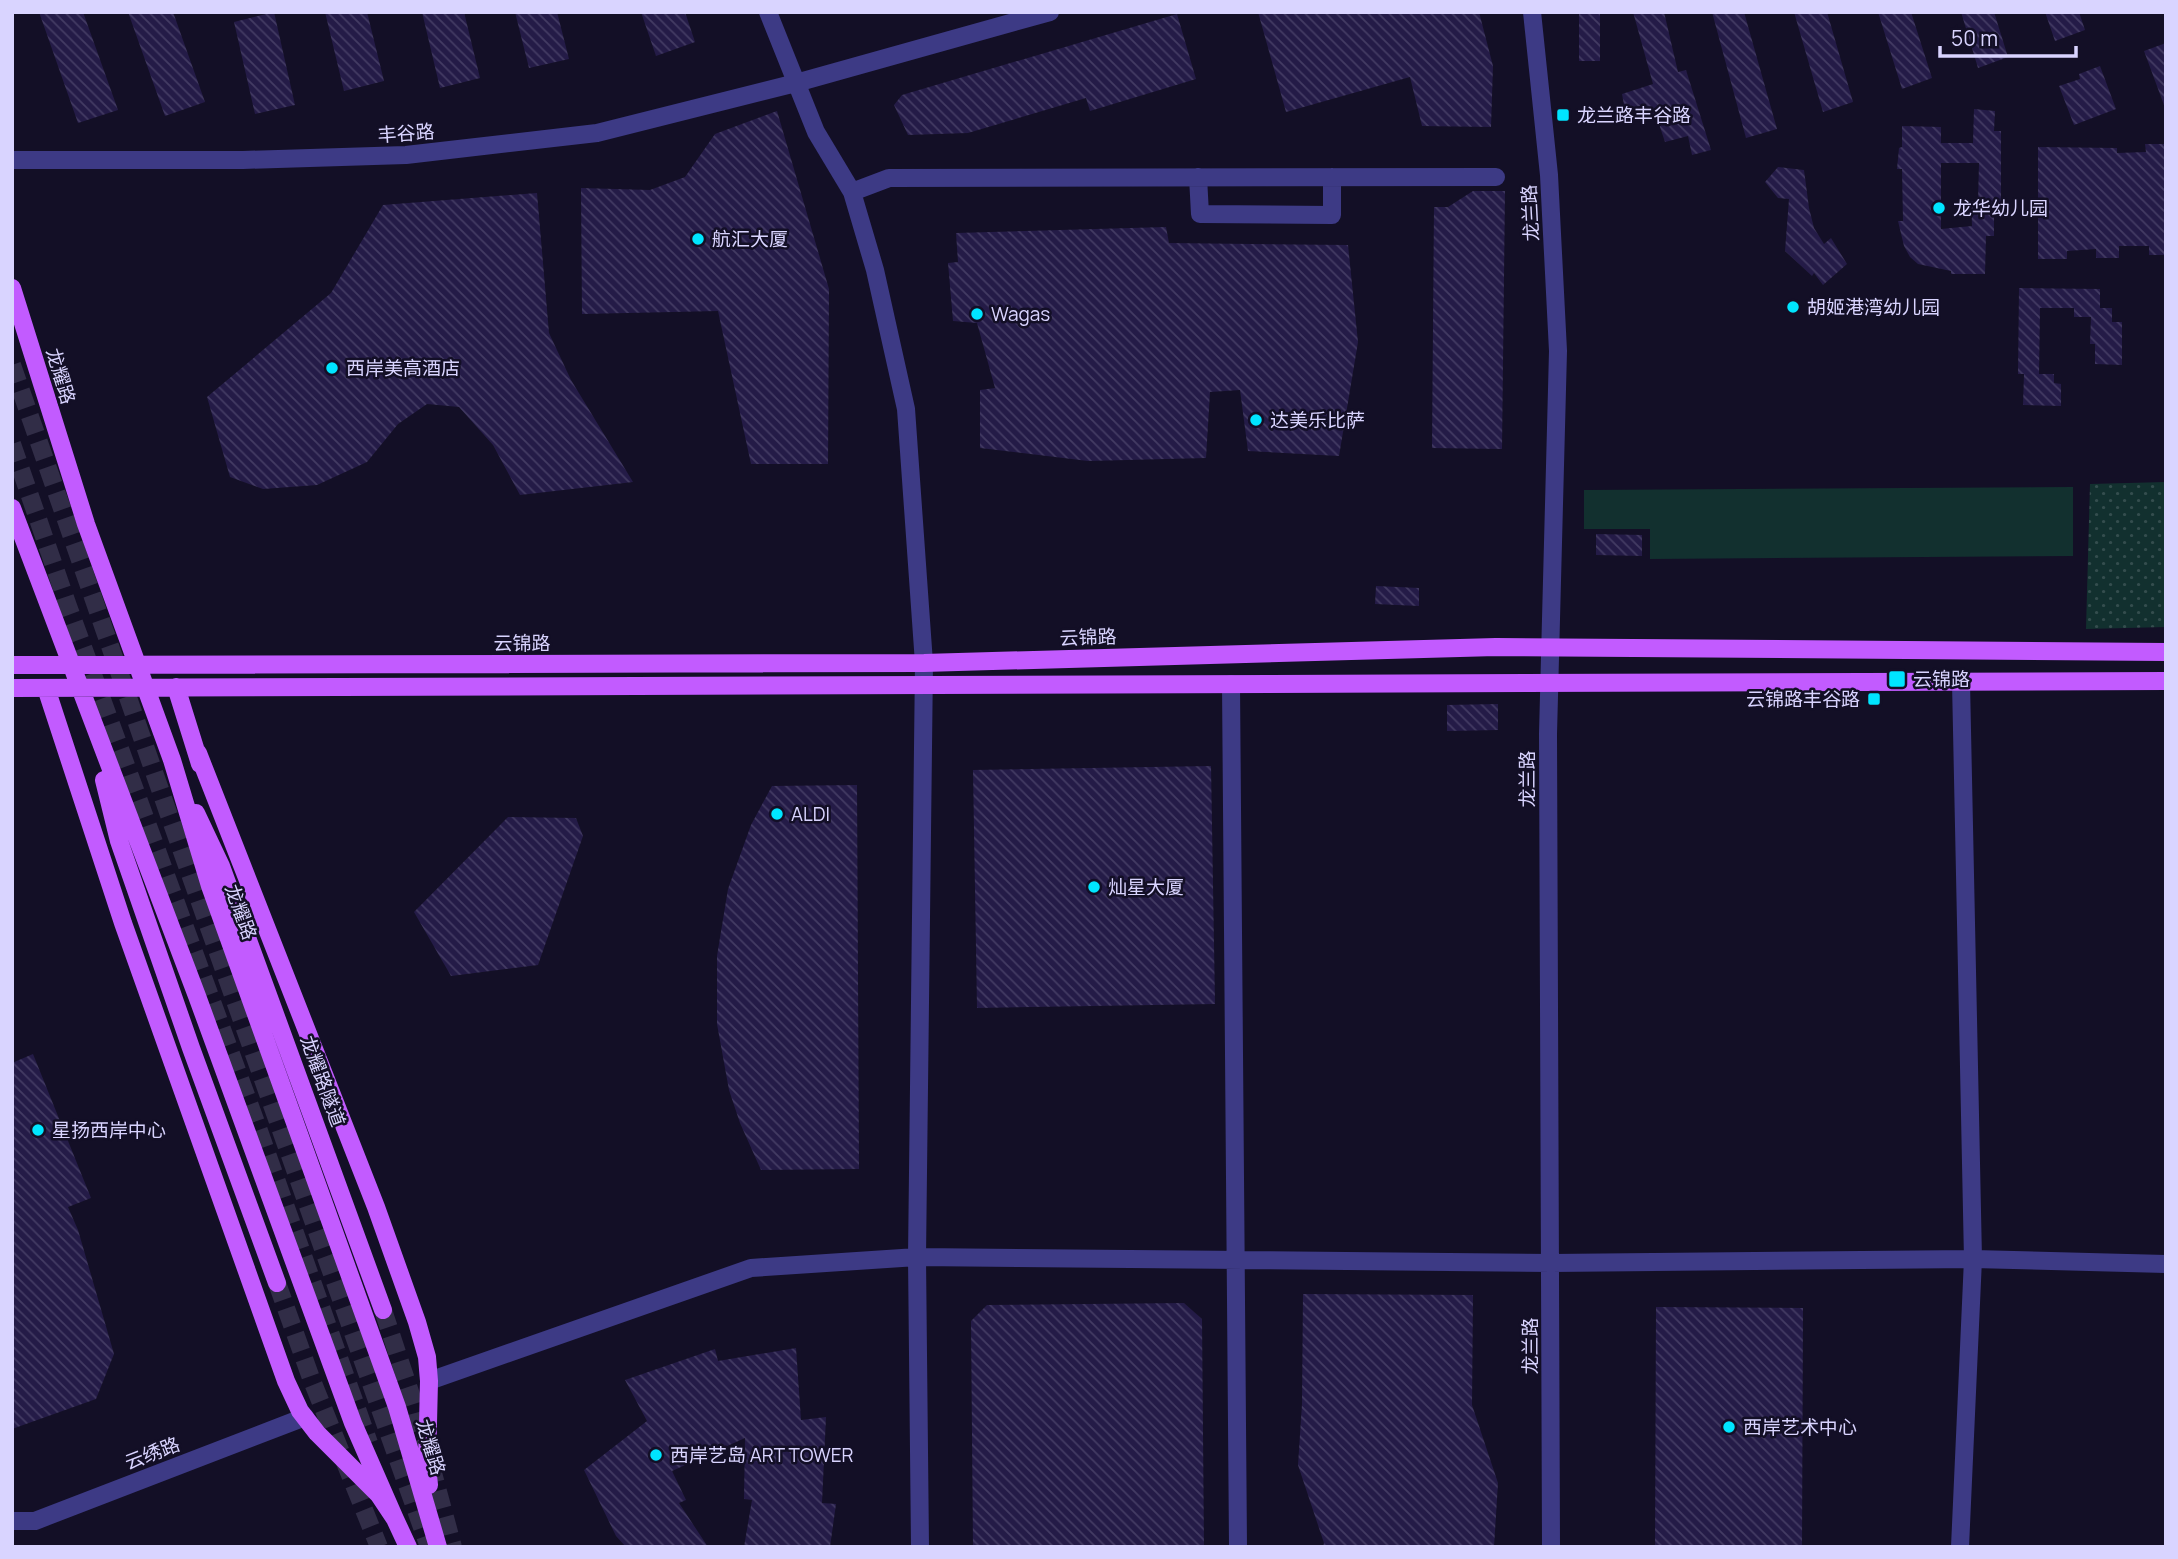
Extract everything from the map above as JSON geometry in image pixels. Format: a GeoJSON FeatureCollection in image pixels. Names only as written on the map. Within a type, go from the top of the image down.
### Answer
{"type":"FeatureCollection","features":[{"type":"Feature","properties":{"kind":"main road","name":"龙耀路"},"geometry":{"type":"LineString","coordinates":[[12,288],[86,524],[172,760],[210,886],[397,1407],[439,1547]]}},
{"type":"Feature","properties":{"kind":"main road"},"geometry":{"type":"LineString","coordinates":[[12,508],[197,996],[354,1423],[408,1547]]}},
{"type":"Feature","properties":{"kind":"main road","name":"云锦路"},"geometry":{"type":"LineString","coordinates":[[12,665],[924,663],[1549,646],[2166,652]]}},
{"type":"Feature","properties":{"kind":"main road"},"geometry":{"type":"LineString","coordinates":[[12,688],[2166,681]]}},
{"type":"Feature","properties":{"kind":"main road"},"geometry":{"type":"LineString","coordinates":[[46,688],[123,923],[286,1381],[305,1417],[325,1442],[379,1495],[395,1519]]}},
{"type":"Feature","properties":{"kind":"main road","name":"龙耀路隧道"},"geometry":{"type":"LineString","coordinates":[[176,688],[198,753],[221,866]]}},
{"type":"Feature","properties":{"kind":"main road"},"geometry":{"type":"LineString","coordinates":[[92,722],[118,841],[277,1283]]}},
{"type":"Feature","properties":{"kind":"main road"},"geometry":{"type":"LineString","coordinates":[[64,742],[118,841]]}},
{"type":"Feature","properties":{"kind":"main road","name":"龙耀路"},"geometry":{"type":"LineString","coordinates":[[198,753],[376,1207],[417,1322],[427,1357],[427,1466],[439,1547]]}},
{"type":"Feature","properties":{"kind":"main road","name":"龙耀路隧道"},"geometry":{"type":"LineString","coordinates":[[172,760],[221,866],[383,1310]]}},
{"type":"Feature","properties":{"kind":"street"},"geometry":{"type":"LineString","coordinates":[[768,12],[816,132],[852,192],[875,270],[906,408],[924,663],[917,1257],[920,1547]]}},
{"type":"Feature","properties":{"kind":"street","name":"丰谷路"},"geometry":{"type":"LineString","coordinates":[[12,160],[243,160],[406,155],[597,133],[796,83],[1050,12]]}},
{"type":"Feature","properties":{"kind":"street","name":"龙兰路"},"geometry":{"type":"LineString","coordinates":[[1532,12],[1549,175],[1558,351],[1549,646],[1551,1547]]}},
{"type":"Feature","properties":{"kind":"street"},"geometry":{"type":"LineString","coordinates":[[1198,177],[1200,214],[1332,215],[1332,177]]}},
{"type":"Feature","properties":{"kind":"street"},"geometry":{"type":"LineString","coordinates":[[852,192],[889,178],[1496,177]]}},
{"type":"Feature","properties":{"kind":"street"},"geometry":{"type":"LineString","coordinates":[[1960,1547],[1973,1259],[1961,682]]}},
{"type":"Feature","properties":{"kind":"street"},"geometry":{"type":"LineString","coordinates":[[1231,684],[1238,1547]]}},
{"type":"Feature","properties":{"kind":"street"},"geometry":{"type":"LineString","coordinates":[[429,1381],[751,1268],[917,1257],[1551,1263],[1973,1259],[2166,1264]]}},
{"type":"Feature","properties":{"kind":"street","name":"云绣路"},"geometry":{"type":"LineString","coordinates":[[12,1521],[35,1521],[305,1417]]}},
{"type":"Feature","properties":{"kind":"green space"},"geometry":{"type":"Polygon","coordinates":[[[2166,482],[2166,627],[2086,629],[2090,484],[2166,482]]]}},
{"type":"Feature","properties":{"kind":"green space"},"geometry":{"type":"Polygon","coordinates":[[[2073,487],[2073,556],[1650,559],[1650,529],[1584,529],[1584,490],[2073,487]]]}},
{"type":"Feature","properties":{"kind":"building"},"geometry":{"type":"Polygon","coordinates":[[[39,12],[83,12],[118,110],[78,123],[39,12]]]}},
{"type":"Feature","properties":{"kind":"building"},"geometry":{"type":"Polygon","coordinates":[[[128,12],[173,12],[205,102],[165,116],[128,12]]]}},
{"type":"Feature","properties":{"kind":"building"},"geometry":{"type":"Polygon","coordinates":[[[274,12],[295,105],[255,114],[234,22],[274,12]]]}},
{"type":"Feature","properties":{"kind":"building"},"geometry":{"type":"Polygon","coordinates":[[[325,12],[367,12],[384,81],[344,91],[325,12]]]}},
{"type":"Feature","properties":{"kind":"building"},"geometry":{"type":"Polygon","coordinates":[[[422,12],[464,12],[480,78],[440,88],[422,12]]]}},
{"type":"Feature","properties":{"kind":"building"},"geometry":{"type":"Polygon","coordinates":[[[515,12],[557,12],[569,59],[529,68],[515,12]]]}},
{"type":"Feature","properties":{"kind":"building"},"geometry":{"type":"Polygon","coordinates":[[[641,12],[685,12],[695,42],[656,56],[641,12]]]}},
{"type":"Feature","properties":{"kind":"building"},"geometry":{"type":"Polygon","coordinates":[[[1258,12],[1479,12],[1493,66],[1491,127],[1422,126],[1410,77],[1286,112],[1258,12]]]}},
{"type":"Feature","properties":{"kind":"building"},"geometry":{"type":"Polygon","coordinates":[[[1579,12],[1600,12],[1600,61],[1579,61],[1579,12]]]}},
{"type":"Feature","properties":{"kind":"building"},"geometry":{"type":"Polygon","coordinates":[[[1633,12],[1664,12],[1678,72],[1686,70],[1711,150],[1692,155],[1688,136],[1665,142],[1658,121],[1650,118],[1641,106],[1625,110],[1622,94],[1653,84],[1633,12]]]}},
{"type":"Feature","properties":{"kind":"building"},"geometry":{"type":"Polygon","coordinates":[[[1712,12],[1744,12],[1777,129],[1746,138],[1712,12]]]}},
{"type":"Feature","properties":{"kind":"building"},"geometry":{"type":"Polygon","coordinates":[[[1794,12],[1827,12],[1853,102],[1823,112],[1794,12]]]}},
{"type":"Feature","properties":{"kind":"building"},"geometry":{"type":"Polygon","coordinates":[[[1878,12],[1911,12],[1932,78],[1902,89],[1878,12]]]}},
{"type":"Feature","properties":{"kind":"building"},"geometry":{"type":"Polygon","coordinates":[[[1961,12],[1994,12],[2008,57],[1978,68],[1961,12]]]}},
{"type":"Feature","properties":{"kind":"building"},"geometry":{"type":"Polygon","coordinates":[[[2045,12],[2079,12],[2085,30],[2055,41],[2045,12]]]}},
{"type":"Feature","properties":{"kind":"building"},"geometry":{"type":"Polygon","coordinates":[[[1177,14],[1196,79],[1090,111],[1086,98],[968,133],[908,135],[894,105],[902,95],[1177,14]]]}},
{"type":"Feature","properties":{"kind":"building"},"geometry":{"type":"Polygon","coordinates":[[[2166,43],[2166,105],[2164,105],[2144,51],[2166,43]]]}},
{"type":"Feature","properties":{"kind":"building"},"geometry":{"type":"Polygon","coordinates":[[[2100,66],[2116,109],[2074,125],[2059,86],[2080,79],[2079,74],[2100,66]]]}},
{"type":"Feature","properties":{"kind":"building"},"geometry":{"type":"Polygon","coordinates":[[[1974,109],[1995,111],[1994,131],[2001,131],[2001,204],[1994,205],[1994,236],[1986,236],[1985,274],[1951,274],[1951,271],[1918,264],[1904,246],[1898,221],[1903,221],[1902,169],[1897,169],[1899,148],[1902,147],[1902,126],[1941,127],[1941,143],[1973,143],[1974,109]],[[1941,163],[1941,229],[1972,226],[1971,201],[1978,201],[1979,163],[1941,163]]]}},
{"type":"Feature","properties":{"kind":"building","name":"航汇大厦"},"geometry":{"type":"Polygon","coordinates":[[[777,111],[829,289],[828,464],[751,464],[718,311],[582,314],[581,188],[650,190],[685,177],[715,134],[777,111]]]}},
{"type":"Feature","properties":{"kind":"building"},"geometry":{"type":"Polygon","coordinates":[[[2145,144],[2166,144],[2166,255],[2149,255],[2149,246],[2119,246],[2119,258],[2096,258],[2096,249],[2067,251],[2067,259],[2038,259],[2038,147],[2117,148],[2117,153],[2146,152],[2145,144]]]}},
{"type":"Feature","properties":{"kind":"building"},"geometry":{"type":"Polygon","coordinates":[[[1778,167],[1804,170],[1814,228],[1824,244],[1831,238],[1847,264],[1823,285],[1814,273],[1812,276],[1785,251],[1789,199],[1778,198],[1765,182],[1778,167]]]}},
{"type":"Feature","properties":{"kind":"building"},"geometry":{"type":"Polygon","coordinates":[[[1473,191],[1505,191],[1502,449],[1432,448],[1434,207],[1448,207],[1473,191]]]}},
{"type":"Feature","properties":{"kind":"building"},"geometry":{"type":"Polygon","coordinates":[[[537,193],[549,333],[571,380],[633,482],[520,495],[493,445],[459,407],[427,404],[398,424],[367,462],[317,485],[263,489],[230,477],[207,397],[331,293],[383,205],[537,193]]]}},
{"type":"Feature","properties":{"kind":"building"},"geometry":{"type":"Polygon","coordinates":[[[1166,227],[1169,243],[1348,245],[1358,342],[1339,456],[1248,451],[1240,390],[1210,392],[1206,458],[1088,461],[980,448],[980,390],[995,388],[977,323],[953,321],[948,263],[958,262],[956,233],[1166,227]]]}},
{"type":"Feature","properties":{"kind":"building"},"geometry":{"type":"Polygon","coordinates":[[[2019,288],[2100,289],[2100,308],[2112,308],[2112,322],[2122,322],[2122,365],[2095,364],[2095,344],[2090,344],[2091,317],[2074,317],[2074,308],[2040,308],[2039,374],[2054,374],[2054,383],[2061,384],[2061,406],[2023,405],[2024,374],[2018,374],[2019,288]]]}},
{"type":"Feature","properties":{"kind":"building"},"geometry":{"type":"Polygon","coordinates":[[[1596,534],[1642,535],[1642,556],[1596,555],[1596,534]]]}},
{"type":"Feature","properties":{"kind":"building"},"geometry":{"type":"Polygon","coordinates":[[[1376,586],[1419,588],[1419,606],[1375,604],[1376,586]]]}},
{"type":"Feature","properties":{"kind":"building"},"geometry":{"type":"Polygon","coordinates":[[[1498,704],[1498,730],[1447,731],[1447,705],[1498,704]]]}},
{"type":"Feature","properties":{"kind":"building","name":"灿星大厦"},"geometry":{"type":"Polygon","coordinates":[[[1211,766],[1215,1004],[977,1008],[973,770],[1211,766]]]}},
{"type":"Feature","properties":{"kind":"building"},"geometry":{"type":"Polygon","coordinates":[[[857,785],[859,1169],[761,1170],[729,1090],[717,1024],[717,956],[728,889],[751,825],[772,786],[857,785]]]}},
{"type":"Feature","properties":{"kind":"building"},"geometry":{"type":"Polygon","coordinates":[[[508,817],[576,818],[583,836],[538,965],[451,976],[414,912],[508,817]]]}},
{"type":"Feature","properties":{"kind":"building"},"geometry":{"type":"Polygon","coordinates":[[[33,1054],[91,1198],[68,1207],[78,1230],[114,1354],[96,1399],[12,1429],[12,1063],[33,1054]]]}},
{"type":"Feature","properties":{"kind":"building"},"geometry":{"type":"Polygon","coordinates":[[[1303,1294],[1473,1295],[1472,1405],[1498,1483],[1494,1547],[1323,1547],[1324,1543],[1298,1465],[1302,1404],[1303,1294]]]}},
{"type":"Feature","properties":{"kind":"building"},"geometry":{"type":"Polygon","coordinates":[[[1184,1303],[1202,1319],[1204,1547],[973,1547],[971,1321],[987,1305],[1184,1303]]]}},
{"type":"Feature","properties":{"kind":"building","name":"西岸艺术中心"},"geometry":{"type":"Polygon","coordinates":[[[1656,1307],[1803,1308],[1802,1547],[1655,1547],[1656,1307]]]}},
{"type":"Feature","properties":{"kind":"building","name":"西岸艺岛 ART TOWER"},"geometry":{"type":"Polygon","coordinates":[[[796,1348],[801,1420],[826,1417],[822,1503],[836,1504],[830,1547],[744,1547],[752,1500],[744,1499],[745,1438],[672,1471],[686,1500],[679,1503],[708,1547],[626,1547],[616,1536],[584,1470],[647,1421],[625,1380],[715,1349],[718,1361],[796,1348]]]}},
{"type":"Feature","properties":{"kind":"tunnel"},"geometry":{"type":"LineString","coordinates":[[12,365],[429,1547]]}},
{"type":"Feature","properties":{"kind":"tunnel"},"geometry":{"type":"LineString","coordinates":[[12,444],[369,1443]]}},
{"type":"Feature","properties":{"kind":"tunnel"},"geometry":{"type":"LineString","coordinates":[[277,1283],[311,1378],[379,1547]]}},
{"type":"Feature","properties":{"kind":"tunnel"},"geometry":{"type":"LineString","coordinates":[[383,1310],[416,1410],[453,1547]]}},
{"type":"Feature","properties":{"kind":"place","name":"龙兰路丰谷路"},"geometry":{"type":"Point","coordinates":[1563,115]}},
{"type":"Feature","properties":{"kind":"place","name":"龙华幼儿园"},"geometry":{"type":"Point","coordinates":[1939,208]}},
{"type":"Feature","properties":{"kind":"place","name":"航汇大厦"},"geometry":{"type":"Point","coordinates":[698,239]}},
{"type":"Feature","properties":{"kind":"place","name":"胡姬港湾幼儿园"},"geometry":{"type":"Point","coordinates":[1793,307]}},
{"type":"Feature","properties":{"kind":"place","name":"Wagas"},"geometry":{"type":"Point","coordinates":[977,314]}},
{"type":"Feature","properties":{"kind":"place","name":"西岸美高酒店"},"geometry":{"type":"Point","coordinates":[332,368]}},
{"type":"Feature","properties":{"kind":"place","name":"达美乐比萨"},"geometry":{"type":"Point","coordinates":[1256,420]}},
{"type":"Feature","properties":{"kind":"place","name":"云锦路"},"geometry":{"type":"Point","coordinates":[1897,679]}},
{"type":"Feature","properties":{"kind":"place","name":"云锦路丰谷路"},"geometry":{"type":"Point","coordinates":[1874,699]}},
{"type":"Feature","properties":{"kind":"place","name":"ALDI"},"geometry":{"type":"Point","coordinates":[777,814]}},
{"type":"Feature","properties":{"kind":"place","name":"灿星大厦"},"geometry":{"type":"Point","coordinates":[1094,887]}},
{"type":"Feature","properties":{"kind":"place","name":"星扬西岸中心"},"geometry":{"type":"Point","coordinates":[38,1130]}},
{"type":"Feature","properties":{"kind":"place","name":"西岸艺术中心"},"geometry":{"type":"Point","coordinates":[1729,1427]}},
{"type":"Feature","properties":{"kind":"place","name":"西岸艺岛 ART TOWER"},"geometry":{"type":"Point","coordinates":[656,1455]}}]}
